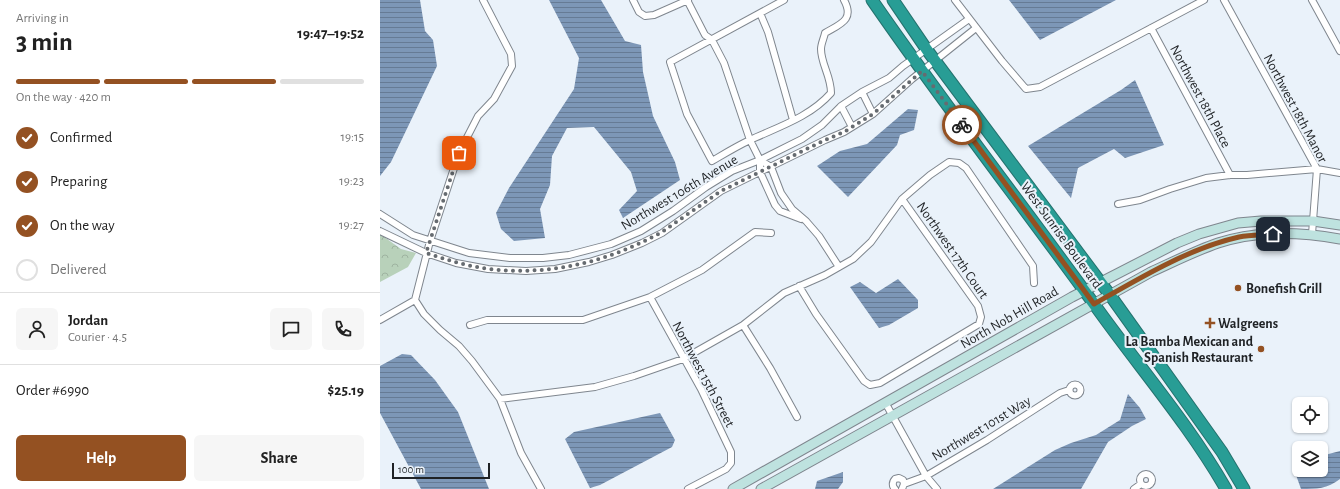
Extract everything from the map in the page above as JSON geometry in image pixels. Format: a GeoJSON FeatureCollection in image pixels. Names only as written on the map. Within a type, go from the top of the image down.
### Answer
{"type":"FeatureCollection","features":[{"type":"Feature","properties":{"kind":"highway","name":"West Sunrise Boulevard"},"geometry":{"type":"LineString","coordinates":[[872,0],[913,60],[1084,291],[1175,410],[1209,459],[1226,489]]}},
{"type":"Feature","properties":{"kind":"highway","name":"West Sunrise Boulevard"},"geometry":{"type":"LineString","coordinates":[[893,0],[927,50],[1101,282],[1222,452],[1244,489]]}},
{"type":"Feature","properties":{"kind":"main road","name":"North Nob Hill Road"},"geometry":{"type":"LineString","coordinates":[[733,489],[1084,291],[1170,246],[1214,229],[1238,224],[1313,221],[1340,225]]}},
{"type":"Feature","properties":{"kind":"main road","name":"North Nob Hill Road"},"geometry":{"type":"LineString","coordinates":[[761,489],[1151,272],[1201,249],[1220,242],[1255,235],[1312,234],[1340,239]]}},
{"type":"Feature","properties":{"kind":"street"},"geometry":{"type":"LineString","coordinates":[[483,0],[511,54],[512,66],[494,99],[478,116],[459,153],[426,253],[415,300],[424,314],[459,346],[500,398],[521,453],[541,489]]}},
{"type":"Feature","properties":{"kind":"street"},"geometry":{"type":"LineString","coordinates":[[633,0],[639,12],[645,16],[654,15],[688,0],[705,35],[712,40],[724,63],[750,140],[760,160],[760,172],[775,205],[780,211],[806,221]]}},
{"type":"Feature","properties":{"kind":"street"},"geometry":{"type":"LineString","coordinates":[[784,0],[670,62],[687,114],[712,161],[750,140],[808,113],[825,101],[832,93],[832,84],[822,57],[821,48],[825,33],[845,22],[848,14],[847,6],[844,0]]}},
{"type":"Feature","properties":{"kind":"street"},"geometry":{"type":"LineString","coordinates":[[955,0],[1002,61],[1026,89],[1040,87],[1204,0]]}},
{"type":"Feature","properties":{"kind":"street","name":"Northwest 18th Manor"},"geometry":{"type":"LineString","coordinates":[[1224,0],[1317,169],[1312,234]]}},
{"type":"Feature","properties":{"kind":"street"},"geometry":{"type":"LineString","coordinates":[[1312,0],[1340,51]]}},
{"type":"Feature","properties":{"kind":"street"},"geometry":{"type":"LineString","coordinates":[[760,13],[768,32],[793,120]]}},
{"type":"Feature","properties":{"kind":"street","name":"Northwest 106th Avenue"},"geometry":{"type":"LineString","coordinates":[[380,214],[413,235],[469,253],[510,258],[543,258],[569,255],[611,244],[641,231],[732,171],[760,160],[807,136],[822,125],[841,106],[862,92],[889,78],[969,19]]}},
{"type":"Feature","properties":{"kind":"street","name":"Northwest 106th Avenue"},"geometry":{"type":"LineString","coordinates":[[380,231],[426,253],[456,262],[488,269],[526,271],[555,269],[589,262],[612,255],[642,243],[662,232],[721,191],[844,132],[873,114],[935,60],[976,28]]}},
{"type":"Feature","properties":{"kind":"street","name":"Northwest 18th Place"},"geometry":{"type":"LineString","coordinates":[[1151,28],[1230,174]]}},
{"type":"Feature","properties":{"kind":"street"},"geometry":{"type":"LineString","coordinates":[[862,92],[873,114]]}},
{"type":"Feature","properties":{"kind":"street"},"geometry":{"type":"LineString","coordinates":[[841,106],[852,127]]}},
{"type":"Feature","properties":{"kind":"street"},"geometry":{"type":"LineString","coordinates":[[760,160],[771,167],[781,193],[792,209],[806,221],[819,236],[839,267]]}},
{"type":"Feature","properties":{"kind":"street"},"geometry":{"type":"LineString","coordinates":[[500,398],[595,387],[634,376],[683,359],[743,325],[784,293],[825,275],[853,259],[871,242],[902,199],[930,175],[949,162],[959,163],[966,168],[1033,266],[1034,283]]}},
{"type":"Feature","properties":{"kind":"street"},"geometry":{"type":"LineString","coordinates":[[1118,204],[1140,200],[1206,178],[1230,174],[1248,175],[1317,169],[1340,173]]}},
{"type":"Feature","properties":{"kind":"street","name":"Northwest 17th Court"},"geometry":{"type":"LineString","coordinates":[[799,286],[809,300],[816,314],[864,381],[870,385],[880,383],[980,324],[981,317],[978,306],[902,199]]}},
{"type":"Feature","properties":{"kind":"street"},"geometry":{"type":"LineString","coordinates":[[470,325],[487,320],[583,320],[650,298],[702,270],[755,232],[771,233]]}},
{"type":"Feature","properties":{"kind":"street","name":"Northwest 15th Street"},"geometry":{"type":"LineString","coordinates":[[650,298],[714,414],[731,452],[731,463],[726,469],[688,489]]}},
{"type":"Feature","properties":{"kind":"street"},"geometry":{"type":"LineString","coordinates":[[380,320],[415,300]]}},
{"type":"Feature","properties":{"kind":"street"},"geometry":{"type":"LineString","coordinates":[[743,325],[770,368],[797,416]]}},
{"type":"Feature","properties":{"kind":"street","name":"Northwest 101st Way"},"geometry":{"type":"LineString","coordinates":[[895,489],[893,485],[895,480],[901,479],[903,486],[926,476],[987,440],[1060,393],[1069,390]]}},
{"type":"Feature","properties":{"kind":"street"},"geometry":{"type":"LineString","coordinates":[[886,404],[926,476],[937,489]]}},
{"type":"Feature","properties":{"kind":"street"},"geometry":{"type":"LineString","coordinates":[[1134,489],[1141,484]]}},
{"type":"Feature","properties":{"kind":"green space"},"geometry":{"type":"Polygon","coordinates":[[[380,234],[401,249],[416,253],[408,267],[380,282],[380,234]]]}},
{"type":"Feature","properties":{"kind":"water"},"geometry":{"type":"Polygon","coordinates":[[[380,0],[420,0],[425,31],[433,40],[437,66],[391,162],[380,176],[380,0]]]}},
{"type":"Feature","properties":{"kind":"water"},"geometry":{"type":"Polygon","coordinates":[[[549,0],[601,0],[625,41],[641,45],[643,72],[653,116],[675,162],[680,180],[623,218],[619,210],[637,191],[631,172],[594,127],[567,128],[552,156],[550,185],[540,209],[545,238],[514,241],[501,229],[496,213],[509,188],[574,89],[579,58],[549,0]]]}},
{"type":"Feature","properties":{"kind":"water"},"geometry":{"type":"Polygon","coordinates":[[[1009,0],[1116,0],[1040,40],[1009,0]]]}},
{"type":"Feature","properties":{"kind":"water"},"geometry":{"type":"Polygon","coordinates":[[[1135,80],[1164,145],[1125,158],[1114,149],[1078,168],[1071,198],[1028,146],[1135,80]]]}},
{"type":"Feature","properties":{"kind":"water"},"geometry":{"type":"Polygon","coordinates":[[[908,109],[918,110],[914,130],[900,135],[897,145],[848,197],[817,166],[840,151],[867,144],[908,109]]]}},
{"type":"Feature","properties":{"kind":"water"},"geometry":{"type":"Polygon","coordinates":[[[898,279],[918,300],[918,308],[889,325],[879,328],[850,287],[860,282],[876,293],[898,279]]]}},
{"type":"Feature","properties":{"kind":"water"},"geometry":{"type":"Polygon","coordinates":[[[402,354],[411,355],[435,380],[458,412],[489,489],[421,489],[380,413],[380,366],[402,354]]]}},
{"type":"Feature","properties":{"kind":"water"},"geometry":{"type":"Polygon","coordinates":[[[1128,394],[1140,408],[1146,419],[1132,426],[1108,442],[1081,489],[993,489],[1055,450],[1096,435],[1120,420],[1128,394]]]}},
{"type":"Feature","properties":{"kind":"water"},"geometry":{"type":"Polygon","coordinates":[[[660,413],[675,440],[672,447],[600,485],[590,488],[565,439],[574,432],[660,413]]]}},
{"type":"Feature","properties":{"kind":"water"},"geometry":{"type":"Polygon","coordinates":[[[1340,451],[1340,479],[1331,485],[1322,488],[1301,489],[1297,477],[1328,477],[1328,454],[1340,451]]]}},
{"type":"Feature","properties":{"kind":"water"},"geometry":{"type":"Polygon","coordinates":[[[843,472],[843,482],[838,489],[815,489],[817,481],[843,472]]]}},
{"type":"Feature","properties":{"kind":"way so far"},"geometry":{"type":"LineString","coordinates":[[459,153],[426,253],[456,262],[488,269],[526,271],[555,269],[589,262],[612,255],[652,238],[721,191],[844,132],[864,120],[873,114],[922,71],[962,125]]}},
{"type":"Feature","properties":{"kind":"place","name":"Bonefish Grill"},"geometry":{"type":"Point","coordinates":[1238,288]}},
{"type":"Feature","properties":{"kind":"place","name":"Walgreens"},"geometry":{"type":"Point","coordinates":[1210,323]}},
{"type":"Feature","properties":{"kind":"place","name":"La Bamba Mexican and Spanish Restaurant"},"geometry":{"type":"Point","coordinates":[1261,349]}},
{"type":"Feature","properties":{"kind":"route"},"geometry":{"type":"LineString","coordinates":[[962,125],[1094,304],[1151,272],[1201,249],[1240,237],[1273,234]]}}]}
